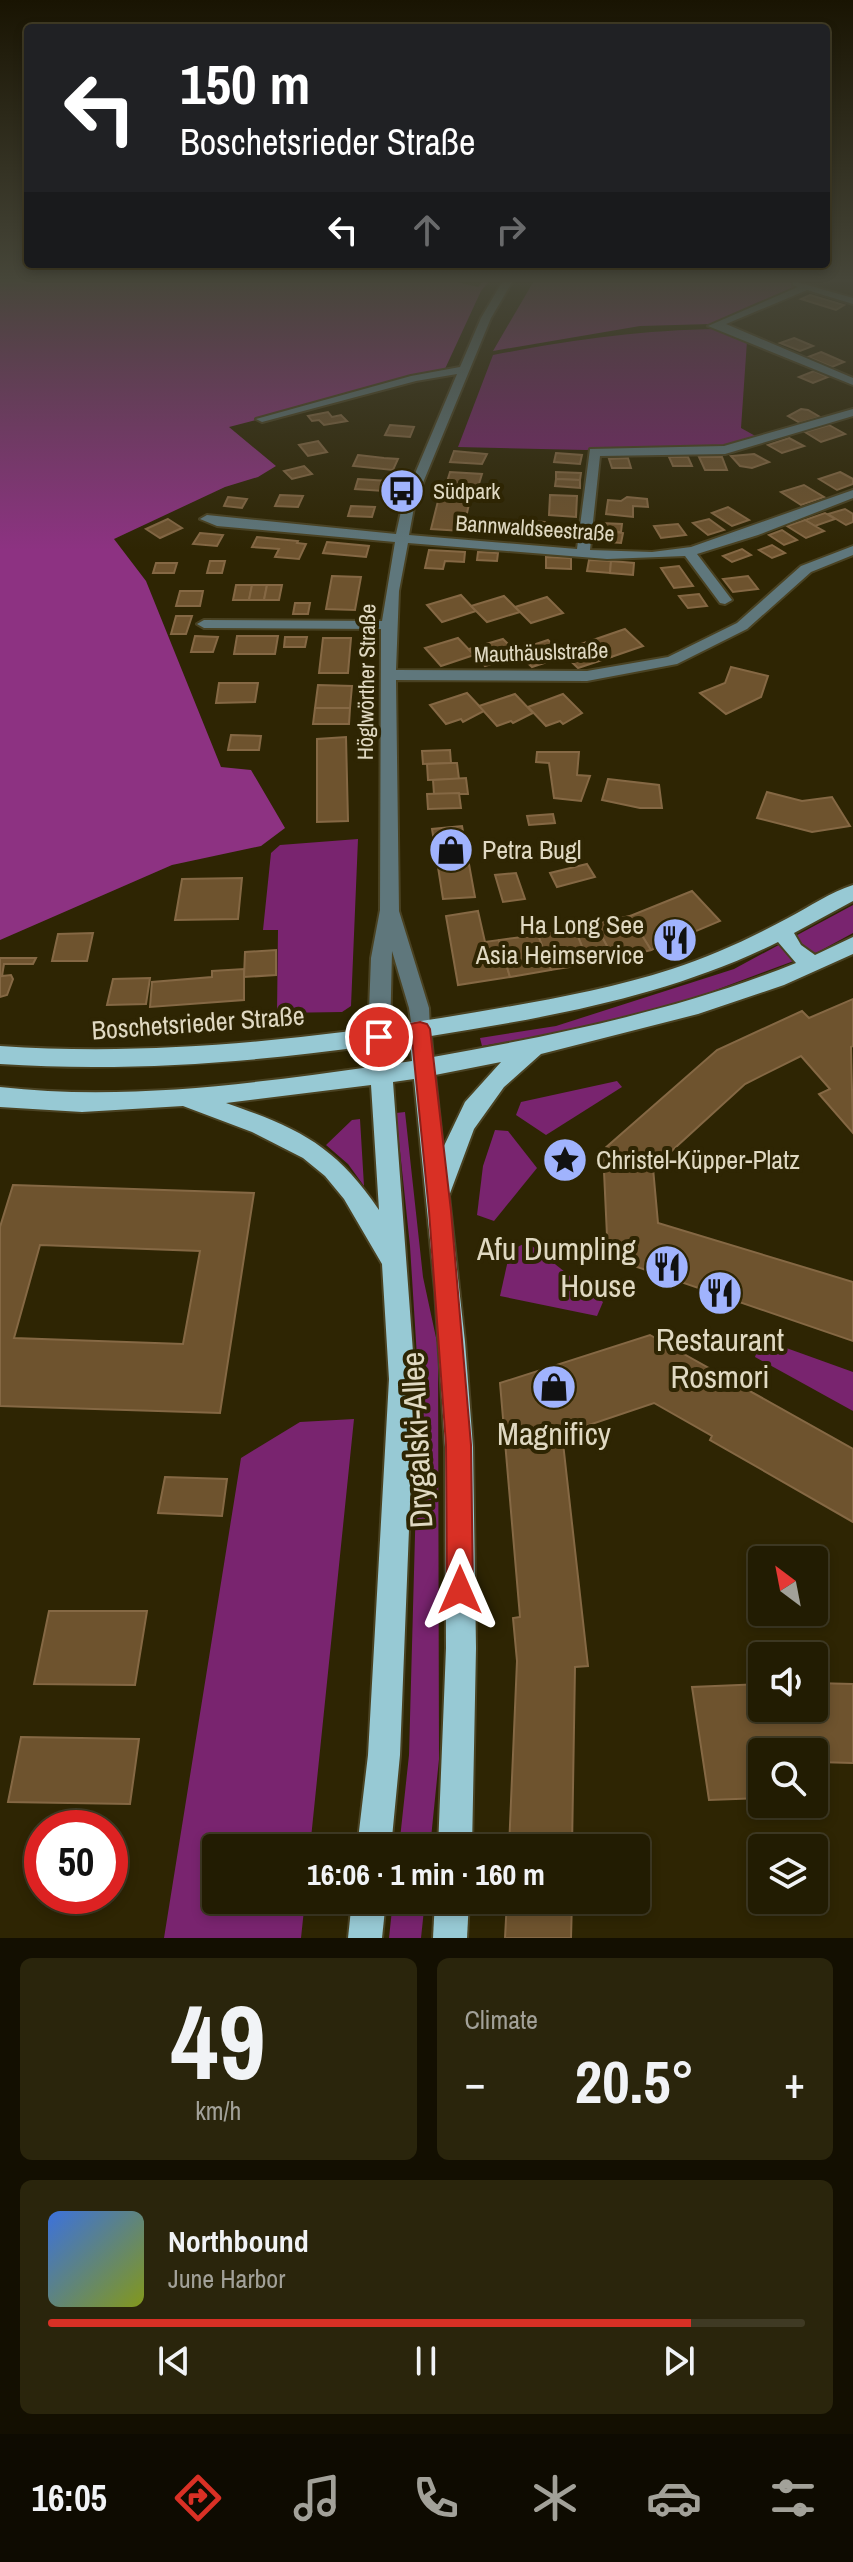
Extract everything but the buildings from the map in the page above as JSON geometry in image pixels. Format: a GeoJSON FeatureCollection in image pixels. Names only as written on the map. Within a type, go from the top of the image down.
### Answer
{"type":"FeatureCollection","features":[{"type":"Feature","properties":{"kind":"main road","name":"Boschetsrieder Straße"},"geometry":{"type":"LineString","coordinates":[[0,1055],[92,1060],[188,1057],[379,1037],[543,1009],[633,988],[705,966],[783,930],[853,892]]}},
{"type":"Feature","properties":{"kind":"main road"},"geometry":{"type":"LineString","coordinates":[[783,930],[785,940],[795,952],[815,964]]}},
{"type":"Feature","properties":{"kind":"main road"},"geometry":{"type":"LineString","coordinates":[[0,1097],[31,1101],[179,1097],[380,1077],[536,1046],[681,1012],[754,990],[853,945]]}},
{"type":"Feature","properties":{"kind":"main road","name":"Drygalski-Allee"},"geometry":{"type":"LineString","coordinates":[[420,1029],[439,1194],[459,1445],[461,1735],[456,1834]]}},
{"type":"Feature","properties":{"kind":"main road","name":"Höglwörther Straße"},"geometry":{"type":"LineString","coordinates":[[379,1037],[380,1077]]}},
{"type":"Feature","properties":{"kind":"main road"},"geometry":{"type":"LineString","coordinates":[[439,1194],[457,1136],[472,1107],[497,1077],[536,1046]]}},
{"type":"Feature","properties":{"kind":"main road","name":"Drygalski-Allee"},"geometry":{"type":"LineString","coordinates":[[376,1834],[384,1755],[402,1379],[397,1270],[380,1077]]}},
{"type":"Feature","properties":{"kind":"main road"},"geometry":{"type":"LineString","coordinates":[[179,1097],[271,1129],[319,1155],[341,1173],[373,1218],[397,1270]]}},
{"type":"Feature","properties":{"kind":"main road"},"geometry":{"type":"LineString","coordinates":[[365,1938],[368,1914]]}},
{"type":"Feature","properties":{"kind":"main road"},"geometry":{"type":"LineString","coordinates":[[450,1938],[451,1914]]}},
{"type":"Feature","properties":{"kind":"street"},"geometry":{"type":"LineString","coordinates":[[822,369],[853,382]]}},
{"type":"Feature","properties":{"kind":"street"},"geometry":{"type":"LineString","coordinates":[[262,419],[415,378],[463,370]]}},
{"type":"Feature","properties":{"kind":"street","name":"Höglwörther Straße"},"geometry":{"type":"LineString","coordinates":[[379,1037],[381,958],[390,910],[389,625],[409,502],[463,370]]}},
{"type":"Feature","properties":{"kind":"street"},"geometry":{"type":"LineString","coordinates":[[583,553],[594,452],[725,450],[853,412]]}},
{"type":"Feature","properties":{"kind":"street","name":"Bannwaldseestraße"},"geometry":{"type":"LineString","coordinates":[[207,519],[401,539],[583,553],[689,552],[853,494]]}},
{"type":"Feature","properties":{"kind":"street","name":"Mauthäuslstraße"},"geometry":{"type":"LineString","coordinates":[[389,675],[587,676],[672,661],[742,626],[806,569],[853,550]]}},
{"type":"Feature","properties":{"kind":"street"},"geometry":{"type":"LineString","coordinates":[[689,552],[725,600]]}},
{"type":"Feature","properties":{"kind":"street"},"geometry":{"type":"LineString","coordinates":[[204,624],[389,625]]}},
{"type":"Feature","properties":{"kind":"street","name":"Höglwörther Straße"},"geometry":{"type":"LineString","coordinates":[[390,910],[419,1008],[420,1029]]}},
{"type":"Feature","properties":{"kind":"street"},"geometry":{"type":"LineString","coordinates":[[0,1105],[31,1101]]}},
{"type":"Feature","properties":{"kind":"shaded area"},"geometry":{"type":"Polygon","coordinates":[[[0,369],[445,369],[229,427],[276,466],[258,477],[225,487],[114,539],[146,581],[221,767],[251,770],[285,828],[261,846],[172,865],[0,940],[0,369]]]}},
{"type":"Feature","properties":{"kind":"shaded area"},"geometry":{"type":"Polygon","coordinates":[[[488,369],[745,369],[741,428],[759,438],[717,447],[586,450],[458,447],[488,369]]]}},
{"type":"Feature","properties":{"kind":"shaded area"},"geometry":{"type":"Polygon","coordinates":[[[358,839],[351,1006],[342,1012],[277,1013],[278,930],[263,930],[271,853],[280,845],[358,839]]]}},
{"type":"Feature","properties":{"kind":"shaded area"},"geometry":{"type":"Polygon","coordinates":[[[853,905],[853,933],[818,952],[673,1006],[558,1033],[482,1046],[480,1038],[556,1026],[734,969],[853,905]]]}},
{"type":"Feature","properties":{"kind":"shaded area"},"geometry":{"type":"Polygon","coordinates":[[[617,1081],[622,1087],[546,1135],[516,1115],[521,1102],[617,1081]]]}},
{"type":"Feature","properties":{"kind":"shaded area"},"geometry":{"type":"Polygon","coordinates":[[[405,1112],[423,1277],[438,1347],[439,1759],[431,1834],[401,1834],[409,1755],[419,1389],[410,1246],[396,1113],[405,1112]]]}},
{"type":"Feature","properties":{"kind":"shaded area"},"geometry":{"type":"Polygon","coordinates":[[[360,1119],[364,1186],[348,1164],[326,1145],[352,1120],[360,1119]]]}},
{"type":"Feature","properties":{"kind":"shaded area"},"geometry":{"type":"Polygon","coordinates":[[[495,1130],[508,1131],[537,1168],[494,1221],[477,1215],[483,1166],[495,1130]]]}},
{"type":"Feature","properties":{"kind":"shaded area"},"geometry":{"type":"Polygon","coordinates":[[[527,1242],[603,1302],[597,1316],[500,1296],[510,1251],[527,1242]]]}},
{"type":"Feature","properties":{"kind":"shaded area"},"geometry":{"type":"Polygon","coordinates":[[[761,1339],[853,1372],[853,1411],[755,1357],[761,1339]]]}},
{"type":"Feature","properties":{"kind":"shaded area"},"geometry":{"type":"Polygon","coordinates":[[[354,1419],[311,1834],[202,1834],[202,1914],[304,1914],[301,1938],[164,1938],[241,1458],[300,1422],[354,1419]]]}},
{"type":"Feature","properties":{"kind":"shaded area"},"geometry":{"type":"Polygon","coordinates":[[[392,1914],[424,1914],[421,1938],[389,1938],[392,1914]]]}},
{"type":"Feature","properties":{"kind":"place","name":"Südpark"},"geometry":{"type":"Point","coordinates":[402,491]}},
{"type":"Feature","properties":{"kind":"place","name":"Petra Bugl"},"geometry":{"type":"Point","coordinates":[451,850]}},
{"type":"Feature","properties":{"kind":"place","name":"Ha Long See Asia Heimservice"},"geometry":{"type":"Point","coordinates":[675,940]}},
{"type":"Feature","properties":{"kind":"place","name":"Christel-Küpper-Platz"},"geometry":{"type":"Point","coordinates":[565,1160]}},
{"type":"Feature","properties":{"kind":"place","name":"Afu Dumpling House"},"geometry":{"type":"Point","coordinates":[667,1267]}},
{"type":"Feature","properties":{"kind":"place","name":"Restaurant Rosmori"},"geometry":{"type":"Point","coordinates":[720,1293]}},
{"type":"Feature","properties":{"kind":"place","name":"Magnificy"},"geometry":{"type":"Point","coordinates":[554,1387]}},
{"type":"Feature","properties":{"kind":"route"},"geometry":{"type":"LineString","coordinates":[[379,1037],[420,1029],[427,1114],[439,1194],[459,1445],[460,1590]]}}]}
